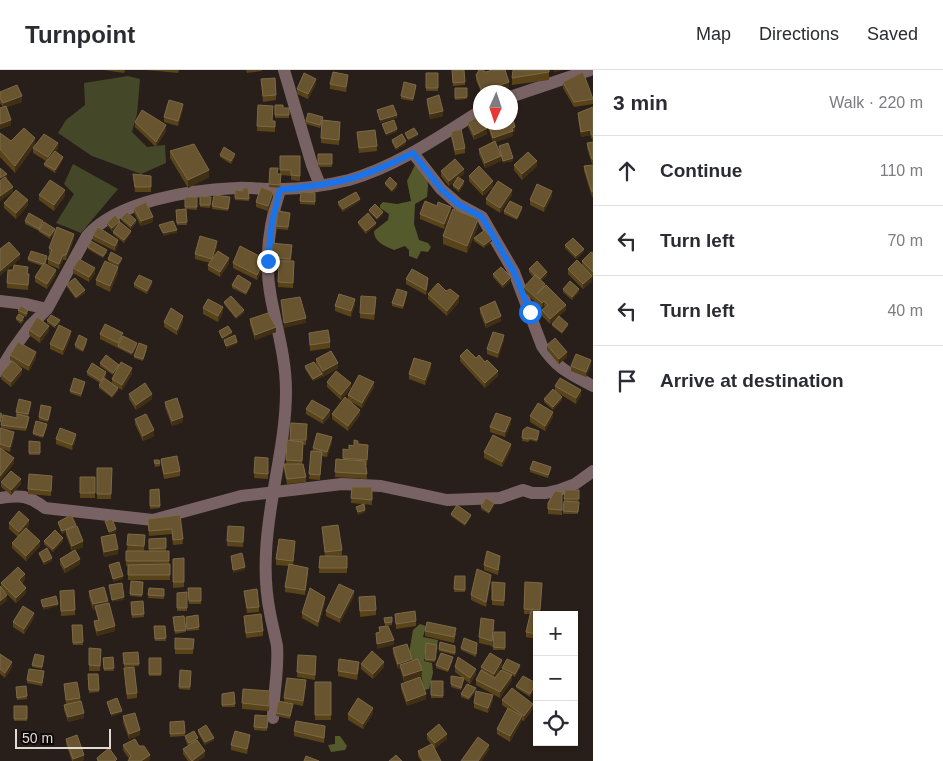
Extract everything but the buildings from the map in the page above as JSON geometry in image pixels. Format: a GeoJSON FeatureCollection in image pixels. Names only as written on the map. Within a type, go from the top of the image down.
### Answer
{"type":"FeatureCollection","features":[{"type":"Feature","properties":{"kind":"street"},"geometry":{"type":"LineString","coordinates":[[284,70],[312,165],[320,185]]}},
{"type":"Feature","properties":{"kind":"street"},"geometry":{"type":"LineString","coordinates":[[518,94],[590,70]]}},
{"type":"Feature","properties":{"kind":"street"},"geometry":{"type":"LineString","coordinates":[[0,371],[30,326],[47,309],[87,236],[95,226],[116,214],[153,201],[195,192],[235,188],[280,190],[320,185],[358,177],[413,153],[473,115]]}},
{"type":"Feature","properties":{"kind":"street"},"geometry":{"type":"LineString","coordinates":[[413,153],[441,189],[458,204],[482,217],[514,272],[542,346],[548,355],[559,367],[593,386]]}},
{"type":"Feature","properties":{"kind":"street"},"geometry":{"type":"LineString","coordinates":[[273,718],[277,676],[277,646],[267,597],[266,553],[273,493],[284,434],[286,390],[284,367],[270,291],[268,252],[274,212],[280,190]]}},
{"type":"Feature","properties":{"kind":"street"},"geometry":{"type":"LineString","coordinates":[[0,301],[47,309]]}},
{"type":"Feature","properties":{"kind":"street"},"geometry":{"type":"LineString","coordinates":[[0,498],[18,495],[34,500],[46,508],[153,520],[241,496],[326,485],[362,484],[381,486],[447,500],[500,498],[523,490],[539,493],[559,490],[575,484],[593,471]]}},
{"type":"Feature","properties":{"kind":"green space"},"geometry":{"type":"Polygon","coordinates":[[[128,76],[140,79],[137,114],[132,132],[147,147],[165,145],[166,163],[141,174],[92,156],[58,133],[66,120],[85,105],[84,83],[128,76]]]}},
{"type":"Feature","properties":{"kind":"green space"},"geometry":{"type":"Polygon","coordinates":[[[73,164],[118,189],[81,233],[56,223],[74,194],[64,184],[73,164]]]}},
{"type":"Feature","properties":{"kind":"green space"},"geometry":{"type":"Polygon","coordinates":[[[415,165],[427,175],[428,186],[427,197],[415,204],[414,224],[419,240],[428,243],[431,247],[428,252],[421,251],[417,259],[409,256],[409,250],[405,246],[394,250],[381,243],[374,235],[374,231],[388,220],[389,214],[380,208],[383,202],[397,204],[411,201],[407,181],[415,165]]]}},
{"type":"Feature","properties":{"kind":"green space"},"geometry":{"type":"Polygon","coordinates":[[[420,624],[426,626],[423,637],[438,640],[437,646],[426,646],[424,661],[432,663],[433,673],[429,689],[424,690],[419,664],[413,665],[409,653],[413,630],[420,624]]]}},
{"type":"Feature","properties":{"kind":"green space"},"geometry":{"type":"Polygon","coordinates":[[[335,736],[340,736],[347,746],[345,750],[331,752],[328,745],[335,744],[335,736]]]}},
{"type":"Feature","properties":{"kind":"route"},"geometry":{"type":"LineString","coordinates":[[268,261],[272,222],[280,190],[348,180],[413,153],[441,189],[458,204],[482,217],[514,272],[530,312]]}}]}
